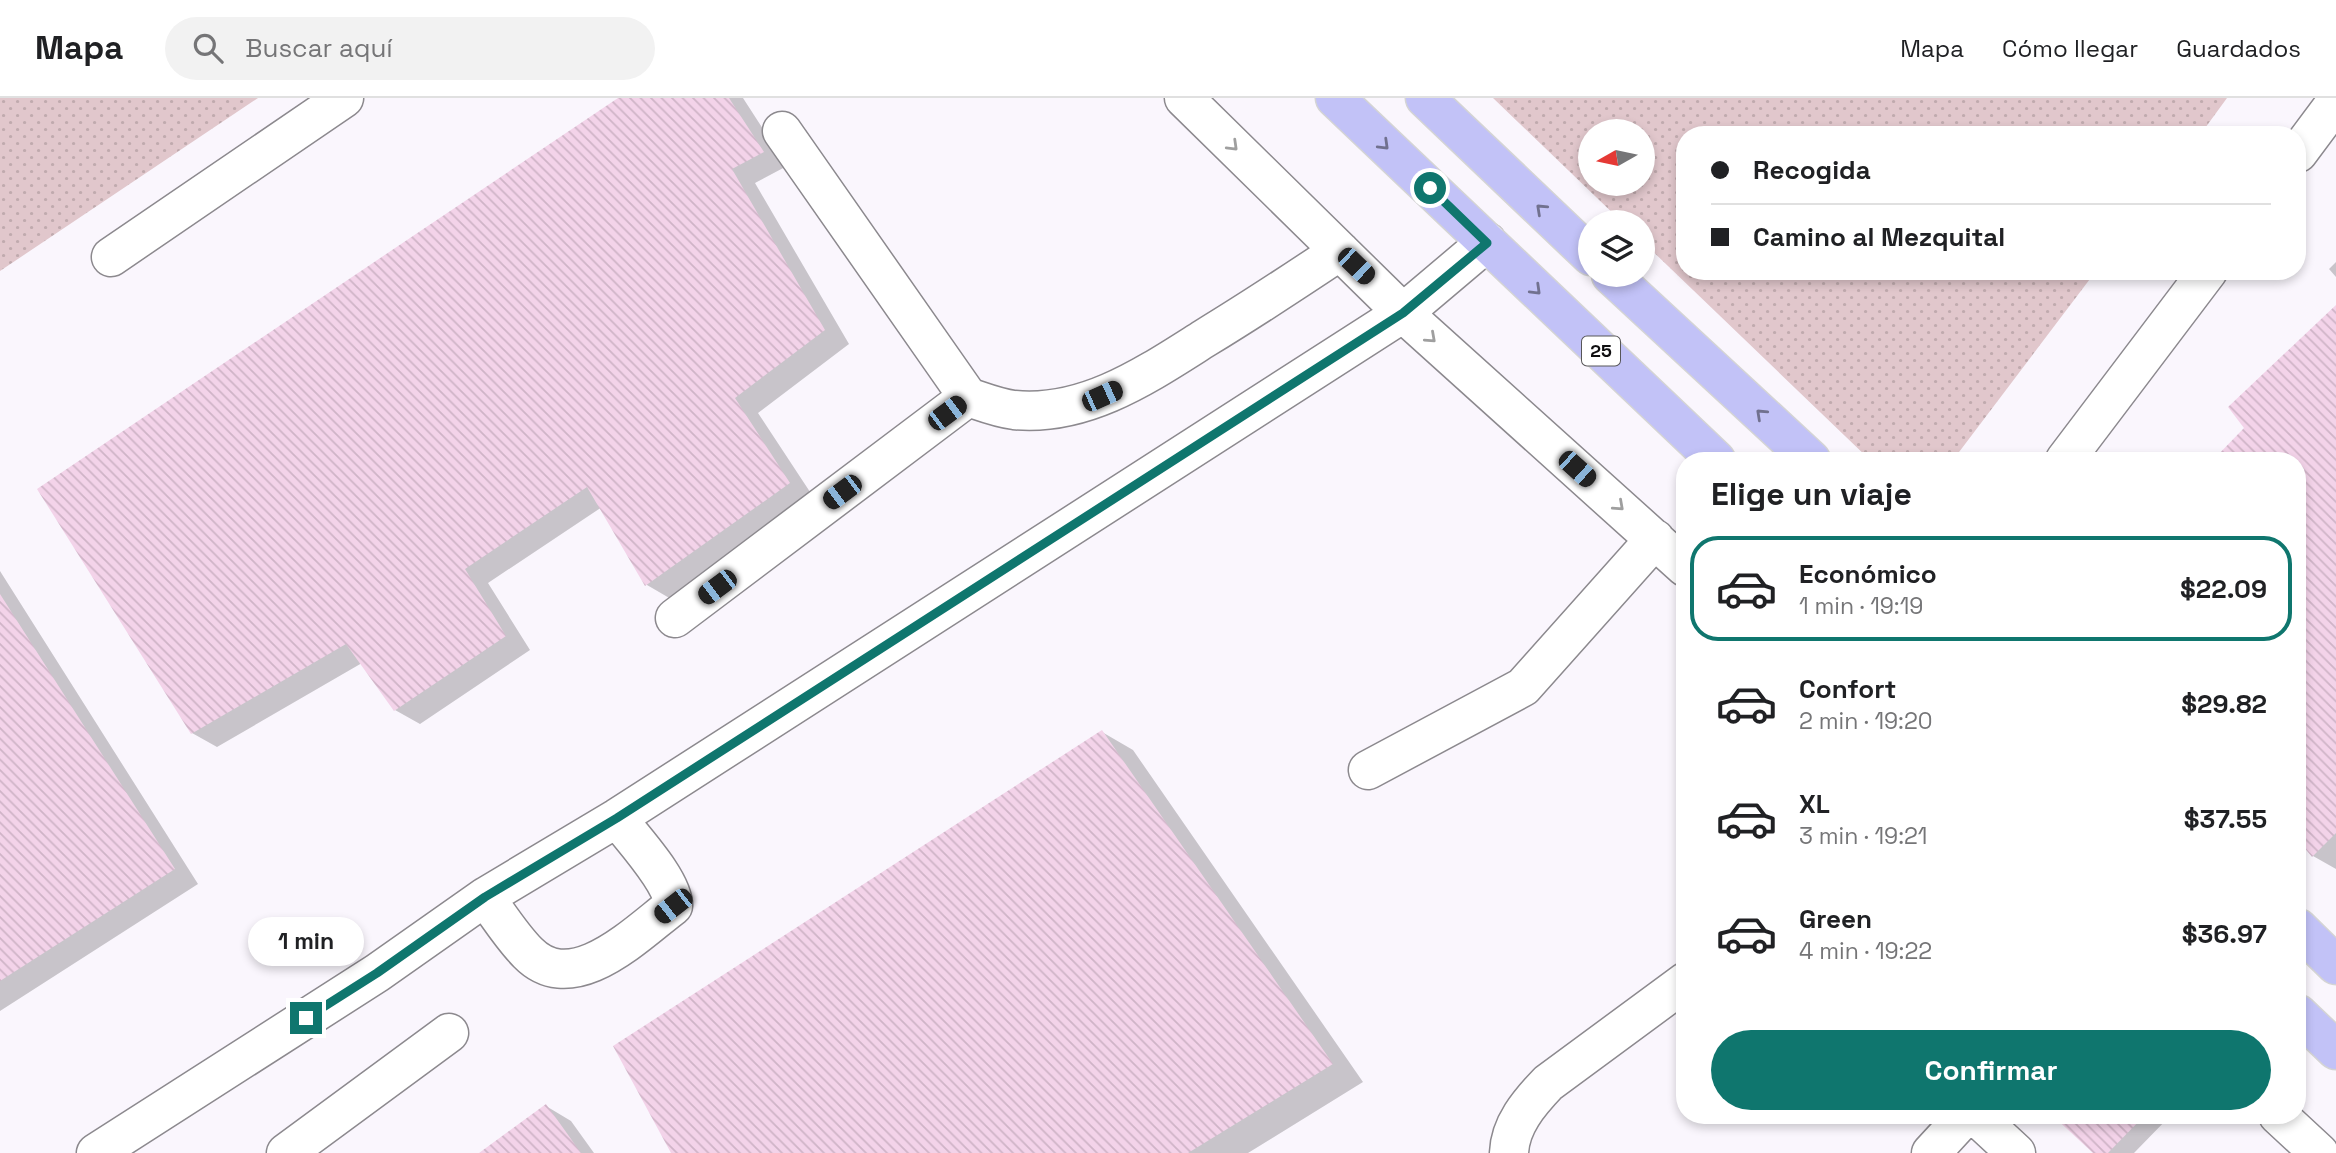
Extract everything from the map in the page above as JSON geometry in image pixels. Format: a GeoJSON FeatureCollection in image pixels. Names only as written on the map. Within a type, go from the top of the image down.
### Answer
{"type":"FeatureCollection","features":[{"type":"Feature","properties":{"kind":"main road","name":"25"},"geometry":{"type":"LineString","coordinates":[[1335,98],[1708,452]]}},
{"type":"Feature","properties":{"kind":"main road"},"geometry":{"type":"LineString","coordinates":[[1425,98],[1578,244]]}},
{"type":"Feature","properties":{"kind":"main road"},"geometry":{"type":"LineString","coordinates":[[1624,287],[1802,452]]}},
{"type":"Feature","properties":{"kind":"main road"},"geometry":{"type":"LineString","coordinates":[[2306,936],[2336,965]]}},
{"type":"Feature","properties":{"kind":"main road"},"geometry":{"type":"LineString","coordinates":[[2306,1022],[2336,1050]]}},
{"type":"Feature","properties":{"kind":"street"},"geometry":{"type":"LineString","coordinates":[[111,257],[344,98]]}},
{"type":"Feature","properties":{"kind":"street"},"geometry":{"type":"LineString","coordinates":[[1184,98],[1403,313],[1676,559]]}},
{"type":"Feature","properties":{"kind":"street"},"geometry":{"type":"LineString","coordinates":[[2306,142],[2336,102]]}},
{"type":"Feature","properties":{"kind":"street"},"geometry":{"type":"LineString","coordinates":[[782,131],[968,397],[1013,410],[1065,407],[1135,382],[1272,297],[1340,251]]}},
{"type":"Feature","properties":{"kind":"street"},"geometry":{"type":"LineString","coordinates":[[115,1148],[377,973],[485,897],[617,818],[1403,313],[1487,243]]}},
{"type":"Feature","properties":{"kind":"street"},"geometry":{"type":"LineString","coordinates":[[2071,452],[2201,280]]}},
{"type":"Feature","properties":{"kind":"street"},"geometry":{"type":"LineString","coordinates":[[675,618],[968,397]]}},
{"type":"Feature","properties":{"kind":"street"},"geometry":{"type":"LineString","coordinates":[[1368,770],[1523,687],[1655,539]]}},
{"type":"Feature","properties":{"kind":"street"},"geometry":{"type":"LineString","coordinates":[[485,897],[528,954],[539,962],[551,967],[578,968],[605,958],[673,906],[673,896],[617,818]]}},
{"type":"Feature","properties":{"kind":"street"},"geometry":{"type":"LineString","coordinates":[[1509,1153],[1518,1120],[1548,1083],[1676,989]]}},
{"type":"Feature","properties":{"kind":"street"},"geometry":{"type":"LineString","coordinates":[[285,1153],[449,1033]]}},
{"type":"Feature","properties":{"kind":"street"},"geometry":{"type":"LineString","coordinates":[[1931,1153],[1958,1124]]}},
{"type":"Feature","properties":{"kind":"street"},"geometry":{"type":"LineString","coordinates":[[1985,1124],[2016,1153]]}},
{"type":"Feature","properties":{"kind":"street"},"geometry":{"type":"LineString","coordinates":[[2288,1124],[2319,1153]]}},
{"type":"Feature","properties":{"kind":"shaded area"},"geometry":{"type":"Polygon","coordinates":[[[0,98],[258,98],[0,271],[0,98]]]}},
{"type":"Feature","properties":{"kind":"shaded area"},"geometry":{"type":"Polygon","coordinates":[[[1493,98],[2227,98],[2207,126],[1676,126],[1676,274],[1655,254],[1655,210],[1610,210],[1595,196],[1656,196],[1656,119],[1578,119],[1578,180],[1493,98]]]}},
{"type":"Feature","properties":{"kind":"shaded area"},"geometry":{"type":"Polygon","coordinates":[[[1683,280],[2089,280],[1959,452],[1862,452],[1683,280]]]}},
{"type":"Feature","properties":{"kind":"building"},"geometry":{"type":"Polygon","coordinates":[[[618,98],[729,98],[764,152],[732,169],[825,330],[735,398],[790,483],[645,586],[587,487],[465,569],[506,636],[394,711],[346,644],[191,734],[37,489],[618,98]]]}},
{"type":"Feature","properties":{"kind":"building"},"geometry":{"type":"Polygon","coordinates":[[[2336,305],[2336,833],[2312,857],[2306,850],[2306,452],[2221,452],[2244,428],[2228,407],[2336,305]]]}},
{"type":"Feature","properties":{"kind":"building"},"geometry":{"type":"Polygon","coordinates":[[[0,594],[175,869],[0,981],[0,594]]]}},
{"type":"Feature","properties":{"kind":"building"},"geometry":{"type":"Polygon","coordinates":[[[1102,730],[1333,1064],[1188,1153],[671,1153],[613,1046],[1102,730]]]}},
{"type":"Feature","properties":{"kind":"building"},"geometry":{"type":"Polygon","coordinates":[[[546,1104],[581,1153],[479,1153],[546,1104]]]}},
{"type":"Feature","properties":{"kind":"building"},"geometry":{"type":"Polygon","coordinates":[[[2062,1124],[2136,1124],[2108,1153],[2093,1153],[2062,1124]]]}},
{"type":"Feature","properties":{"kind":"route"},"geometry":{"type":"LineString","coordinates":[[306,1018],[377,973],[485,897],[617,818],[1403,313],[1487,243],[1430,188]]}}]}
